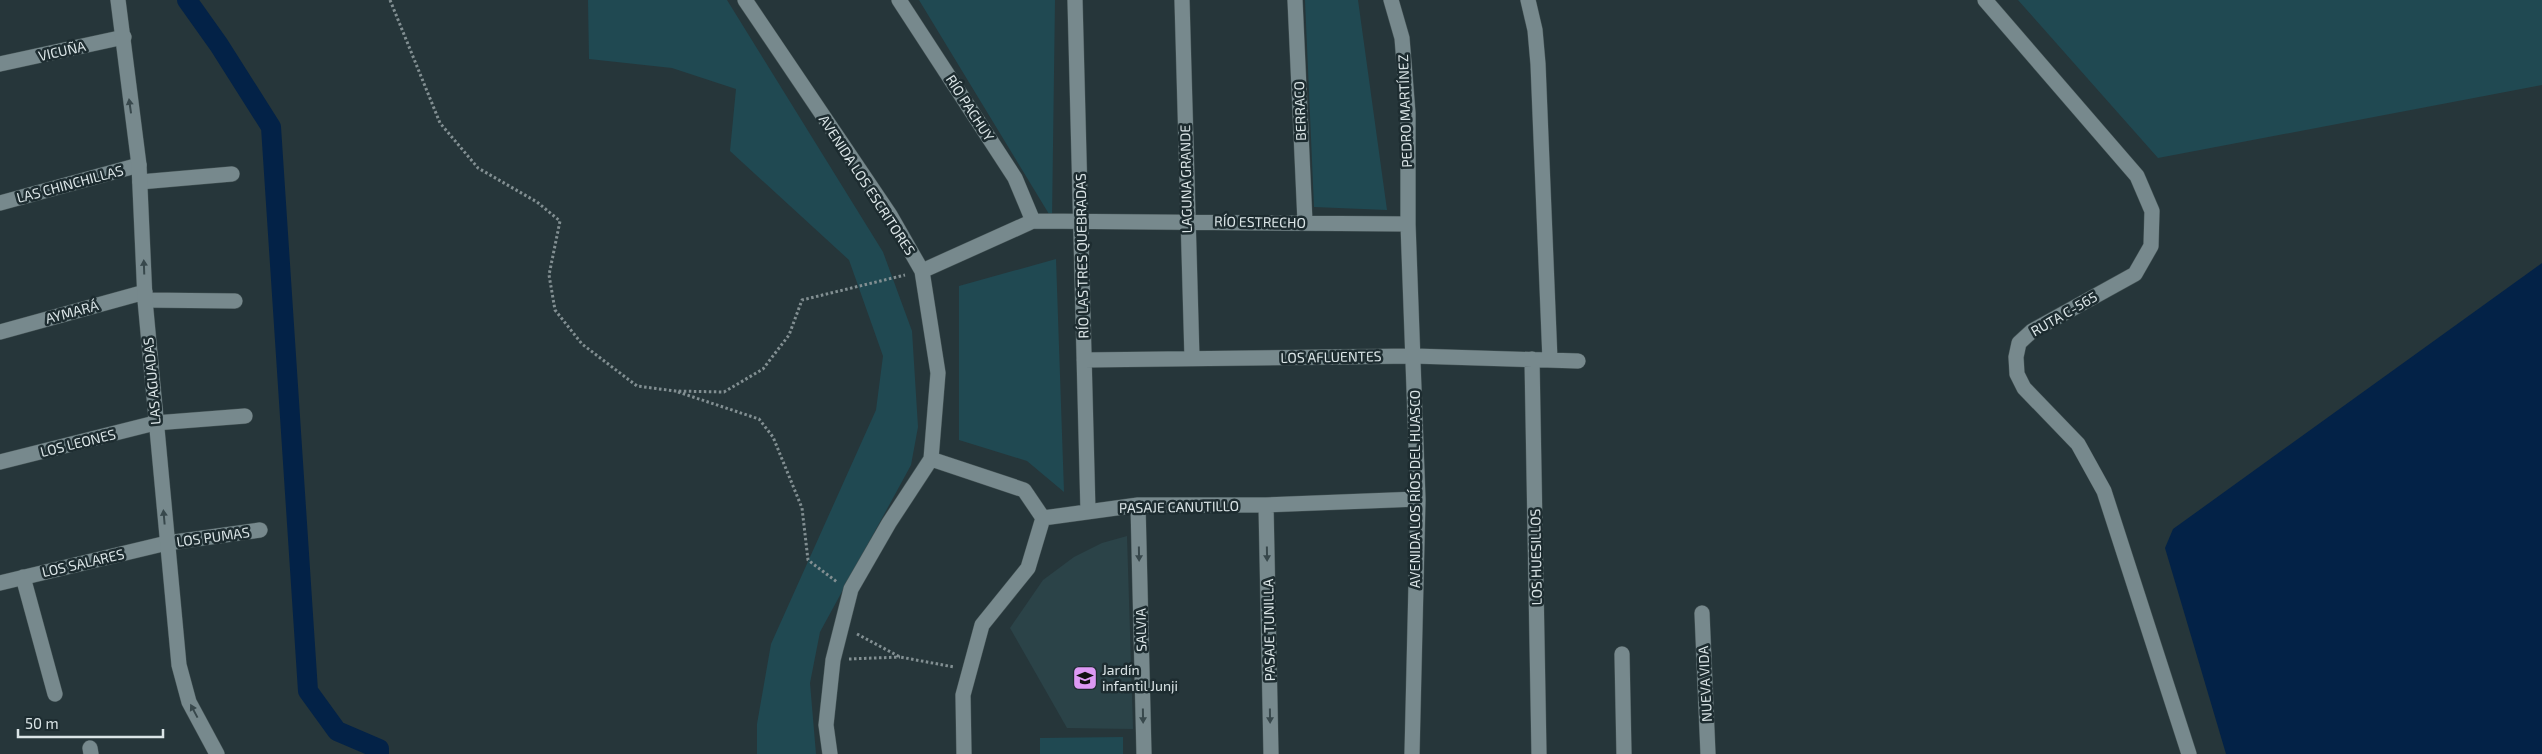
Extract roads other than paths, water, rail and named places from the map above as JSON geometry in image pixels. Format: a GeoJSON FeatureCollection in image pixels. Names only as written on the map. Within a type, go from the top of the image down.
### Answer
{"type":"FeatureCollection","features":[{"type":"Feature","properties":{"kind":"street","name":"LAS AGUADAS"},"geometry":{"type":"LineString","coordinates":[[118,0],[124,37],[126,79],[139,164],[145,296],[155,423],[179,665],[189,702],[216,754]]}},
{"type":"Feature","properties":{"kind":"street","name":"AVENIDA LOS ESCRITORES"},"geometry":{"type":"LineString","coordinates":[[745,0],[890,214],[922,271],[938,373],[931,459],[889,523],[851,589],[833,660],[826,725],[830,754]]}},
{"type":"Feature","properties":{"kind":"street","name":"RÍO PACHUY"},"geometry":{"type":"LineString","coordinates":[[900,0],[1015,178],[1033,221]]}},
{"type":"Feature","properties":{"kind":"street","name":"RÍO LAS TRES QUEBRADAS"},"geometry":{"type":"LineString","coordinates":[[1075,0],[1088,512]]}},
{"type":"Feature","properties":{"kind":"street","name":"LAGUNA GRANDE"},"geometry":{"type":"LineString","coordinates":[[1182,0],[1192,358]]}},
{"type":"Feature","properties":{"kind":"street","name":"BERRACO"},"geometry":{"type":"LineString","coordinates":[[1295,0],[1305,222]]}},
{"type":"Feature","properties":{"kind":"street","name":"PEDRO MARTÍNEZ"},"geometry":{"type":"LineString","coordinates":[[1391,0],[1402,38],[1408,113],[1408,224]]}},
{"type":"Feature","properties":{"kind":"street"},"geometry":{"type":"LineString","coordinates":[[1528,0],[1535,30],[1538,64],[1550,360]]}},
{"type":"Feature","properties":{"kind":"street","name":"RUTA C-565"},"geometry":{"type":"LineString","coordinates":[[1985,0],[2137,176],[2152,212],[2151,246],[2135,274],[2032,331],[2019,343],[2016,366],[2017,374],[2024,388],[2078,444],[2104,491],[2189,754]]}},
{"type":"Feature","properties":{"kind":"street","name":"VICUÑA"},"geometry":{"type":"LineString","coordinates":[[0,64],[124,37]]}},
{"type":"Feature","properties":{"kind":"street","name":"LAS CHINCHILLAS"},"geometry":{"type":"LineString","coordinates":[[0,203],[139,164]]}},
{"type":"Feature","properties":{"kind":"street"},"geometry":{"type":"LineString","coordinates":[[140,182],[232,174]]}},
{"type":"Feature","properties":{"kind":"street"},"geometry":{"type":"LineString","coordinates":[[922,271],[1033,221],[1081,222]]}},
{"type":"Feature","properties":{"kind":"street","name":"RÍO ESTRECHO"},"geometry":{"type":"LineString","coordinates":[[1081,222],[1187,221],[1408,224]]}},
{"type":"Feature","properties":{"kind":"street","name":"AVENIDA LOS RÍOS DEL HUASCO"},"geometry":{"type":"LineString","coordinates":[[1408,224],[1418,498],[1412,754]]}},
{"type":"Feature","properties":{"kind":"street","name":"AYMARÁ"},"geometry":{"type":"LineString","coordinates":[[0,332],[145,296],[235,301]]}},
{"type":"Feature","properties":{"kind":"street","name":"LOS AFLUENTES"},"geometry":{"type":"LineString","coordinates":[[1084,360],[1414,356],[1578,361]]}},
{"type":"Feature","properties":{"kind":"street","name":"LOS HUESILLOS"},"geometry":{"type":"LineString","coordinates":[[1532,360],[1539,754]]}},
{"type":"Feature","properties":{"kind":"street","name":"LOS LEONES"},"geometry":{"type":"LineString","coordinates":[[0,462],[155,423],[245,416]]}},
{"type":"Feature","properties":{"kind":"street"},"geometry":{"type":"LineString","coordinates":[[931,459],[1024,490],[1043,518],[1028,568],[982,626],[962,695],[964,754]]}},
{"type":"Feature","properties":{"kind":"street","name":"PASAJE CANUTILLO"},"geometry":{"type":"LineString","coordinates":[[1043,518],[1138,505],[1266,505],[1418,498]]}},
{"type":"Feature","properties":{"kind":"street","name":"SALVIA"},"geometry":{"type":"LineString","coordinates":[[1138,505],[1144,754]]}},
{"type":"Feature","properties":{"kind":"street","name":"PASAJE TUNILLA"},"geometry":{"type":"LineString","coordinates":[[1266,505],[1271,754]]}},
{"type":"Feature","properties":{"kind":"street","name":"LOS PUMAS"},"geometry":{"type":"LineString","coordinates":[[167,543],[260,530]]}},
{"type":"Feature","properties":{"kind":"street","name":"LOS SALARES"},"geometry":{"type":"LineString","coordinates":[[0,583],[167,543]]}},
{"type":"Feature","properties":{"kind":"street"},"geometry":{"type":"LineString","coordinates":[[23,577],[55,694]]}},
{"type":"Feature","properties":{"kind":"street","name":"NUEVA VIDA"},"geometry":{"type":"LineString","coordinates":[[1702,613],[1708,754]]}},
{"type":"Feature","properties":{"kind":"street"},"geometry":{"type":"LineString","coordinates":[[1622,654],[1624,754]]}},
{"type":"Feature","properties":{"kind":"water"},"geometry":{"type":"Polygon","coordinates":[[[2542,263],[2542,754],[2226,754],[2165,548],[2173,529],[2542,263]]]}},
{"type":"Feature","properties":{"kind":"waterway"},"geometry":{"type":"LineString","coordinates":[[187,0],[219,45],[271,127],[308,691],[337,731],[379,749],[379,754]]}},
{"type":"Feature","properties":{"kind":"place","name":"Jardín infantil Junji"},"geometry":{"type":"Point","coordinates":[1085,678]}}]}
